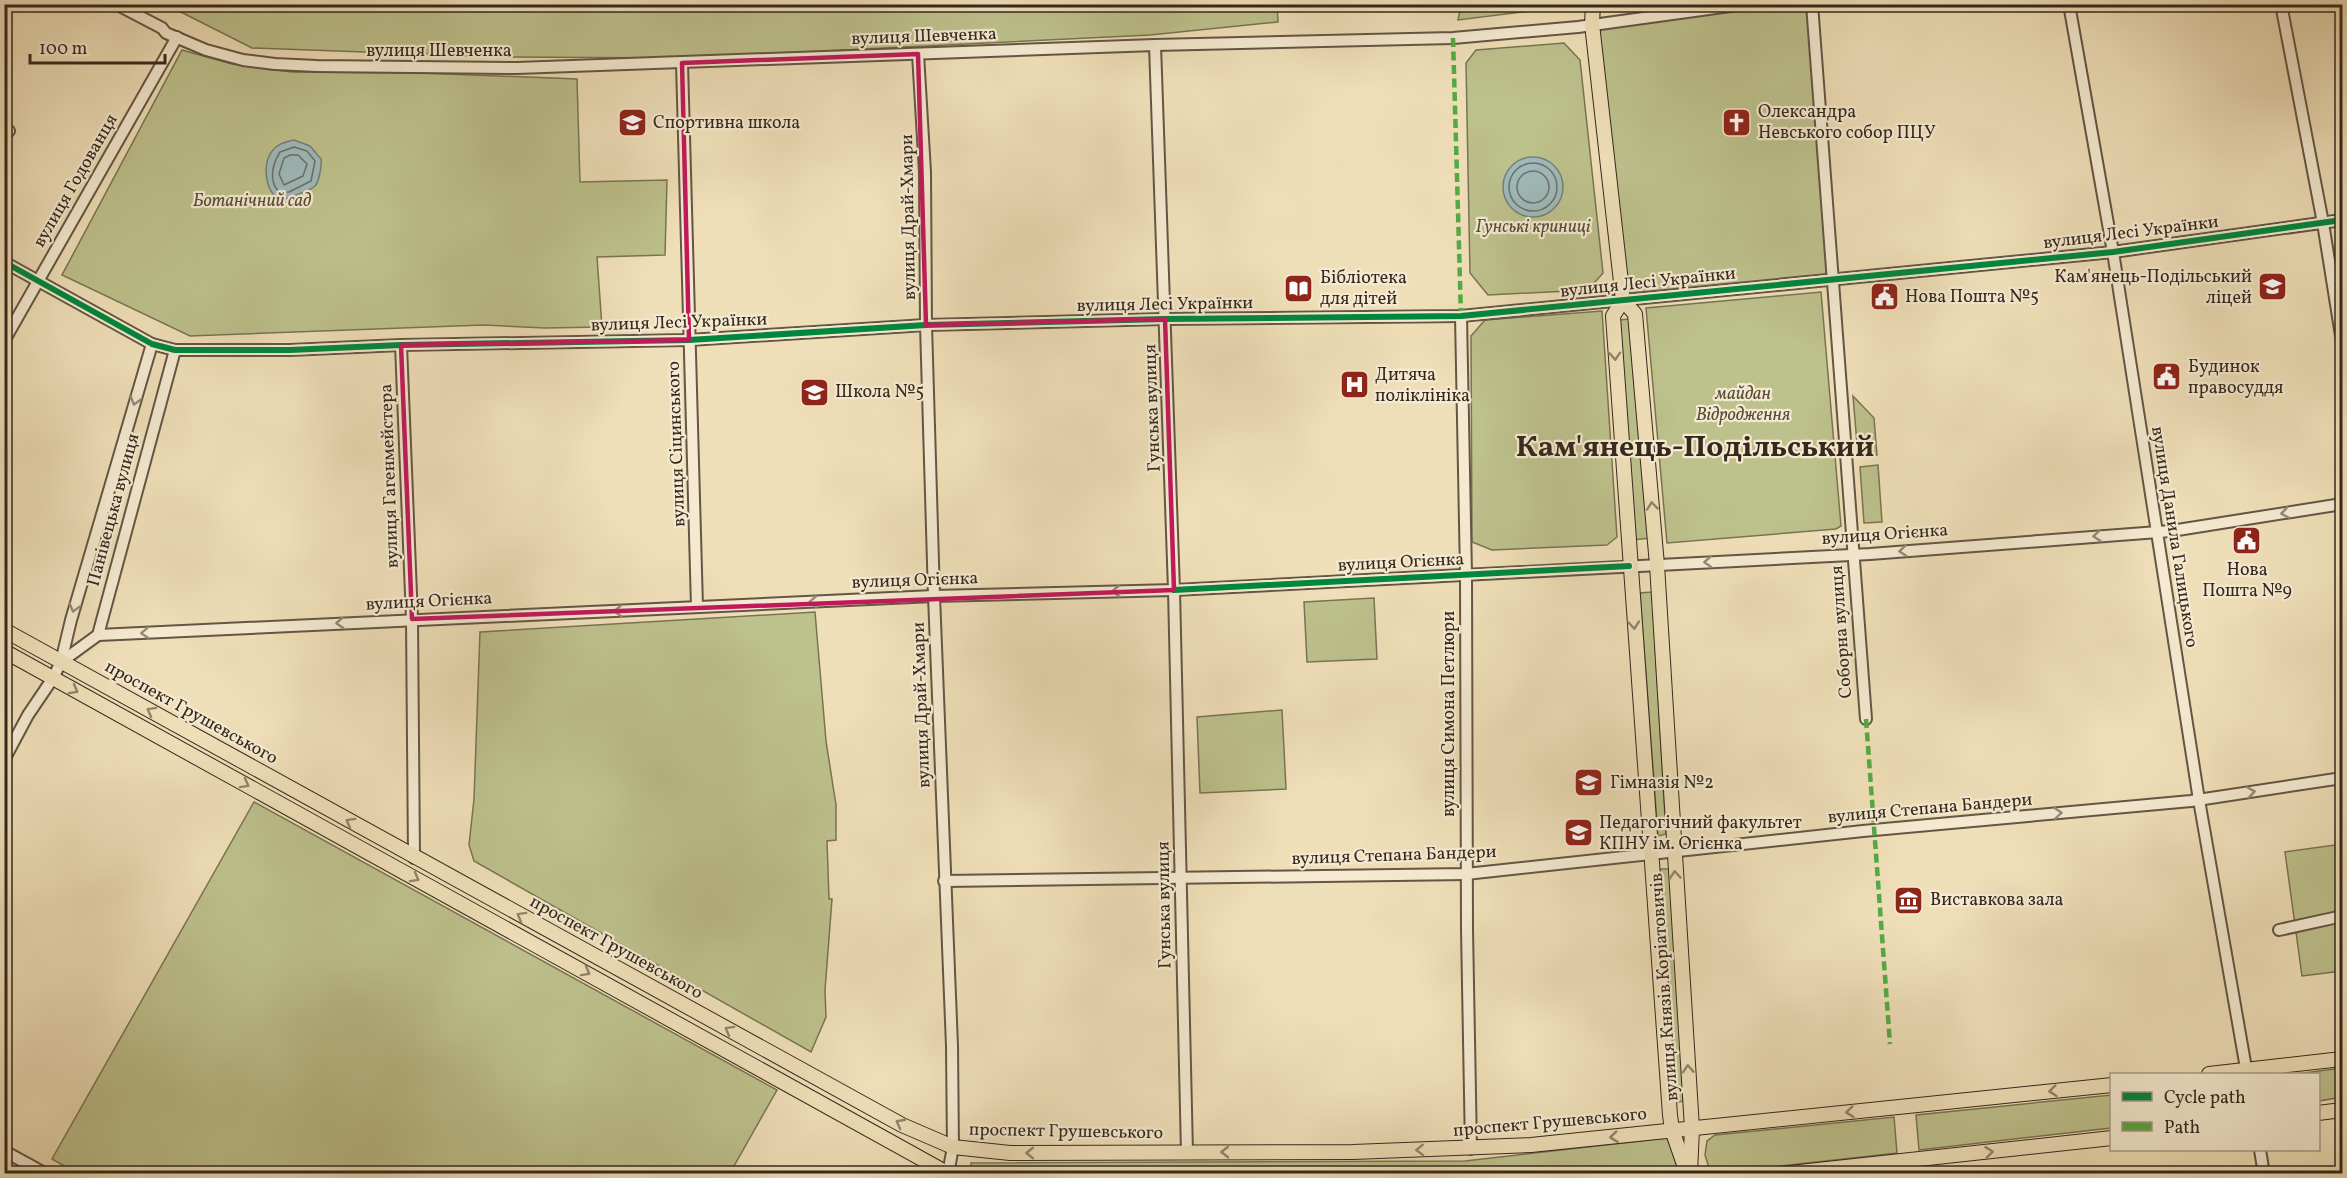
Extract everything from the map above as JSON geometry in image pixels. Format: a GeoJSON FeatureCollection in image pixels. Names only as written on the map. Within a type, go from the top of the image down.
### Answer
{"type":"FeatureCollection","features":[{"type":"Feature","properties":{"kind":"main road","name":"вулиця Князів Коріатовичів"},"geometry":{"type":"LineString","coordinates":[[1593,4],[1592,24],[1623,300],[1635,314],[1657,565],[1692,1128],[1688,1173]]}},
{"type":"Feature","properties":{"kind":"main road","name":"вулиця Князів Коріатовичів"},"geometry":{"type":"LineString","coordinates":[[1623,300],[1613,316],[1629,566],[1672,1130],[1688,1173]]}},
{"type":"Feature","properties":{"kind":"main road","name":"проспект Грушевського"},"geometry":{"type":"LineString","coordinates":[[4,630],[902,1125],[953,1146],[977,1151],[1010,1153],[1471,1149],[1587,1140],[2110,1084]]}},
{"type":"Feature","properties":{"kind":"main road","name":"проспект Грушевського"},"geometry":{"type":"LineString","coordinates":[[4,651],[949,1173]]}},
{"type":"Feature","properties":{"kind":"main road"},"geometry":{"type":"LineString","coordinates":[[2228,1073],[2343,1059]]}},
{"type":"Feature","properties":{"kind":"main road"},"geometry":{"type":"LineString","coordinates":[[2320,1113],[2343,1110]]}},
{"type":"Feature","properties":{"kind":"main road"},"geometry":{"type":"LineString","coordinates":[[1781,1173],[2110,1138]]}},
{"type":"Feature","properties":{"kind":"street","name":"вулиця Шевченка"},"geometry":{"type":"LineString","coordinates":[[116,4],[206,50],[243,60],[317,66],[517,68],[1155,45],[1453,38],[1592,24],[1745,4]]}},
{"type":"Feature","properties":{"kind":"street","name":"Соборна вулиця"},"geometry":{"type":"LineString","coordinates":[[1812,4],[1866,718]]}},
{"type":"Feature","properties":{"kind":"street","name":"вулиця Данила Галицького"},"geometry":{"type":"LineString","coordinates":[[2069,4],[2113,252],[2155,533],[2247,1072]]}},
{"type":"Feature","properties":{"kind":"street"},"geometry":{"type":"LineString","coordinates":[[2281,4],[2343,342]]}},
{"type":"Feature","properties":{"kind":"street","name":"вулиця Годованця"},"geometry":{"type":"LineString","coordinates":[[4,341],[177,37]]}},
{"type":"Feature","properties":{"kind":"street","name":"Гунська вулиця"},"geometry":{"type":"LineString","coordinates":[[1155,45],[1174,590],[1187,1152]]}},
{"type":"Feature","properties":{"kind":"street","name":"вулиця Драй-Хмари"},"geometry":{"type":"LineString","coordinates":[[918,54],[925,172],[926,325],[934,596],[952,1046],[953,1146],[949,1173]]}},
{"type":"Feature","properties":{"kind":"street","name":"вулиця Сіцинського"},"geometry":{"type":"LineString","coordinates":[[682,63],[698,607]]}},
{"type":"Feature","properties":{"kind":"street","name":"вулиця Лесі Українки"},"geometry":{"type":"LineString","coordinates":[[4,262],[152,344],[175,350],[290,350],[401,345],[689,340],[926,325],[1165,319],[1461,316],[2113,252],[2343,220]]}},
{"type":"Feature","properties":{"kind":"street","name":"вулиця Симона Петлюри"},"geometry":{"type":"LineString","coordinates":[[1461,316],[1466,574],[1466,874],[1471,1149]]}},
{"type":"Feature","properties":{"kind":"street","name":"Панівецька вулиця"},"geometry":{"type":"LineString","coordinates":[[4,760],[61,662],[71,620],[152,344]]}},
{"type":"Feature","properties":{"kind":"street","name":"вулиця Гагенмейстера"},"geometry":{"type":"LineString","coordinates":[[401,345],[412,619],[414,858]]}},
{"type":"Feature","properties":{"kind":"street","name":"Панівецька вулиця"},"geometry":{"type":"LineString","coordinates":[[61,662],[98,635],[175,350]]}},
{"type":"Feature","properties":{"kind":"street","name":"вулиця Огієнка"},"geometry":{"type":"LineString","coordinates":[[98,635],[934,596],[1174,590],[1853,554],[2155,533],[2343,504]]}},
{"type":"Feature","properties":{"kind":"street","name":"вулиця Степана Бандери"},"geometry":{"type":"LineString","coordinates":[[944,881],[1466,874],[1674,851],[2199,800],[2343,778]]}},
{"type":"Feature","properties":{"kind":"street"},"geometry":{"type":"LineString","coordinates":[[2279,930],[2338,917]]}},
{"type":"Feature","properties":{"kind":"street"},"geometry":{"type":"LineString","coordinates":[[4,1151],[46,1173]]}},
{"type":"Feature","properties":{"kind":"street"},"geometry":{"type":"LineString","coordinates":[[2260,1151],[2264,1173]]}},
{"type":"Feature","properties":{"kind":"highlighted area"},"geometry":{"type":"Polygon","coordinates":[[[918,54],[926,325],[1165,319],[1174,590],[412,619],[401,345],[689,340],[682,63],[918,54]]]}},
{"type":"Feature","properties":{"kind":"green space"},"geometry":{"type":"Polygon","coordinates":[[[1277,4],[1278,22],[1150,35],[679,58],[503,57],[252,48],[167,5],[1277,4]]]}},
{"type":"Feature","properties":{"kind":"green space"},"geometry":{"type":"Polygon","coordinates":[[[1461,4],[1579,5],[1458,20],[1461,4]]]}},
{"type":"Feature","properties":{"kind":"green space"},"geometry":{"type":"Polygon","coordinates":[[[1745,5],[1812,5],[1832,279],[1623,300],[1592,24],[1745,5]]]}},
{"type":"Feature","properties":{"kind":"green space","name":"Гунські криниці"},"geometry":{"type":"Polygon","coordinates":[[[1564,43],[1580,60],[1603,273],[1588,290],[1488,295],[1470,273],[1466,63],[1476,50],[1564,43]]]}},
{"type":"Feature","properties":{"kind":"green space","name":"Ботанічний сад"},"geometry":{"type":"Polygon","coordinates":[[[182,50],[232,64],[292,72],[421,73],[577,79],[580,182],[667,180],[665,255],[597,257],[602,327],[545,328],[483,325],[190,336],[62,275],[182,50]]]}},
{"type":"Feature","properties":{"kind":"green space","name":"майдан Відродження"},"geometry":{"type":"Polygon","coordinates":[[[1821,292],[1841,526],[1836,529],[1667,543],[1646,308],[1821,292]]]}},
{"type":"Feature","properties":{"kind":"green space"},"geometry":{"type":"Polygon","coordinates":[[[1602,311],[1617,537],[1607,545],[1492,550],[1472,542],[1471,336],[1485,320],[1602,311]]]}},
{"type":"Feature","properties":{"kind":"green space"},"geometry":{"type":"Polygon","coordinates":[[[1630,319],[1650,538],[1633,540],[1619,320],[1630,319]]]}},
{"type":"Feature","properties":{"kind":"green space"},"geometry":{"type":"Polygon","coordinates":[[[1853,396],[1874,418],[1877,455],[1858,456],[1853,396]]]}},
{"type":"Feature","properties":{"kind":"green space"},"geometry":{"type":"Polygon","coordinates":[[[1878,465],[1882,522],[1864,523],[1860,467],[1878,465]]]}},
{"type":"Feature","properties":{"kind":"green space"},"geometry":{"type":"Polygon","coordinates":[[[1652,592],[1666,834],[1658,836],[1640,593],[1652,592]]]}},
{"type":"Feature","properties":{"kind":"green space"},"geometry":{"type":"Polygon","coordinates":[[[1374,598],[1377,659],[1307,662],[1304,602],[1374,598]]]}},
{"type":"Feature","properties":{"kind":"green space"},"geometry":{"type":"Polygon","coordinates":[[[815,612],[826,741],[836,805],[836,840],[827,841],[829,899],[832,899],[825,990],[826,1017],[811,1052],[474,861],[469,845],[474,799],[480,632],[815,612]]]}},
{"type":"Feature","properties":{"kind":"green space"},"geometry":{"type":"Polygon","coordinates":[[[1282,710],[1286,789],[1200,793],[1197,717],[1282,710]]]}},
{"type":"Feature","properties":{"kind":"green space"},"geometry":{"type":"Polygon","coordinates":[[[254,802],[777,1090],[730,1173],[78,1174],[52,1159],[254,802]]]}},
{"type":"Feature","properties":{"kind":"green space"},"geometry":{"type":"Polygon","coordinates":[[[2342,844],[2342,971],[2302,976],[2285,852],[2342,844]]]}},
{"type":"Feature","properties":{"kind":"green space"},"geometry":{"type":"Polygon","coordinates":[[[1660,869],[1669,869],[1685,1101],[1677,1102],[1660,869]]]}},
{"type":"Feature","properties":{"kind":"green space"},"geometry":{"type":"Polygon","coordinates":[[[2342,1068],[2342,1097],[2320,1101],[2320,1073],[2304,1073],[2342,1068]]]}},
{"type":"Feature","properties":{"kind":"green space"},"geometry":{"type":"Polygon","coordinates":[[[2110,1095],[2110,1128],[1919,1150],[1916,1115],[2110,1095]]]}},
{"type":"Feature","properties":{"kind":"green space"},"geometry":{"type":"Polygon","coordinates":[[[1894,1117],[1897,1153],[1719,1173],[1709,1168],[1705,1155],[1707,1141],[1715,1135],[1894,1117]]]}},
{"type":"Feature","properties":{"kind":"green space"},"geometry":{"type":"Polygon","coordinates":[[[1667,1138],[1676,1146],[1679,1169],[1674,1174],[972,1174],[971,1163],[1465,1161],[1667,1138]]]}},
{"type":"Feature","properties":{"kind":"water"},"geometry":{"type":"Polygon","coordinates":[[[294,140],[310,146],[321,159],[319,177],[312,188],[279,200],[270,189],[268,182],[266,167],[268,159],[276,147],[294,140]]]}},
{"type":"Feature","properties":{"kind":"water"},"geometry":{"type":"Polygon","coordinates":[[[1533,157],[1554,166],[1563,187],[1554,208],[1533,217],[1512,208],[1503,187],[1512,166],[1533,157]]]}},
{"type":"Feature","properties":{"kind":"marked path"},"geometry":{"type":"LineString","coordinates":[[1453,38],[1461,316]]}},
{"type":"Feature","properties":{"kind":"marked path"},"geometry":{"type":"LineString","coordinates":[[1866,719],[1890,1044]]}},
{"type":"Feature","properties":{"kind":"cycle path"},"geometry":{"type":"LineString","coordinates":[[4,262],[152,344],[175,350],[290,350],[401,345],[689,340],[926,325],[1165,319],[1461,316],[2113,252],[2342,220]]}},
{"type":"Feature","properties":{"kind":"cycle path"},"geometry":{"type":"LineString","coordinates":[[1174,590],[1629,566]]}},
{"type":"Feature","properties":{"kind":"place","name":"Олександра Невського собор ПЦУ"},"geometry":{"type":"Point","coordinates":[1737,122]}},
{"type":"Feature","properties":{"kind":"place","name":"Спортивна школа"},"geometry":{"type":"Point","coordinates":[632,123]}},
{"type":"Feature","properties":{"kind":"place","name":"Кам'янець-Подільський ліцей"},"geometry":{"type":"Point","coordinates":[2273,287]}},
{"type":"Feature","properties":{"kind":"place","name":"Бібліотека для дітей"},"geometry":{"type":"Point","coordinates":[1299,288]}},
{"type":"Feature","properties":{"kind":"place","name":"Нова Пошта №5"},"geometry":{"type":"Point","coordinates":[1884,297]}},
{"type":"Feature","properties":{"kind":"place","name":"Будинок правосуддя"},"geometry":{"type":"Point","coordinates":[2167,377]}},
{"type":"Feature","properties":{"kind":"place","name":"Дитяча поліклініка"},"geometry":{"type":"Point","coordinates":[1354,385]}},
{"type":"Feature","properties":{"kind":"place","name":"Школа №5"},"geometry":{"type":"Point","coordinates":[814,392]}},
{"type":"Feature","properties":{"kind":"place","name":"Нова Пошта №9"},"geometry":{"type":"Point","coordinates":[2247,541]}},
{"type":"Feature","properties":{"kind":"place","name":"Гімназія №2"},"geometry":{"type":"Point","coordinates":[1589,783]}},
{"type":"Feature","properties":{"kind":"place","name":"Педагогічний факультет КПНУ ім. Огієнка"},"geometry":{"type":"Point","coordinates":[1578,833]}},
{"type":"Feature","properties":{"kind":"place","name":"Виставкова зала"},"geometry":{"type":"Point","coordinates":[1909,900]}},
{"type":"Feature","properties":{"kind":"district","name":"Кам'янець-Подільський"},"geometry":{"type":"Point","coordinates":[1695,448]}}]}
